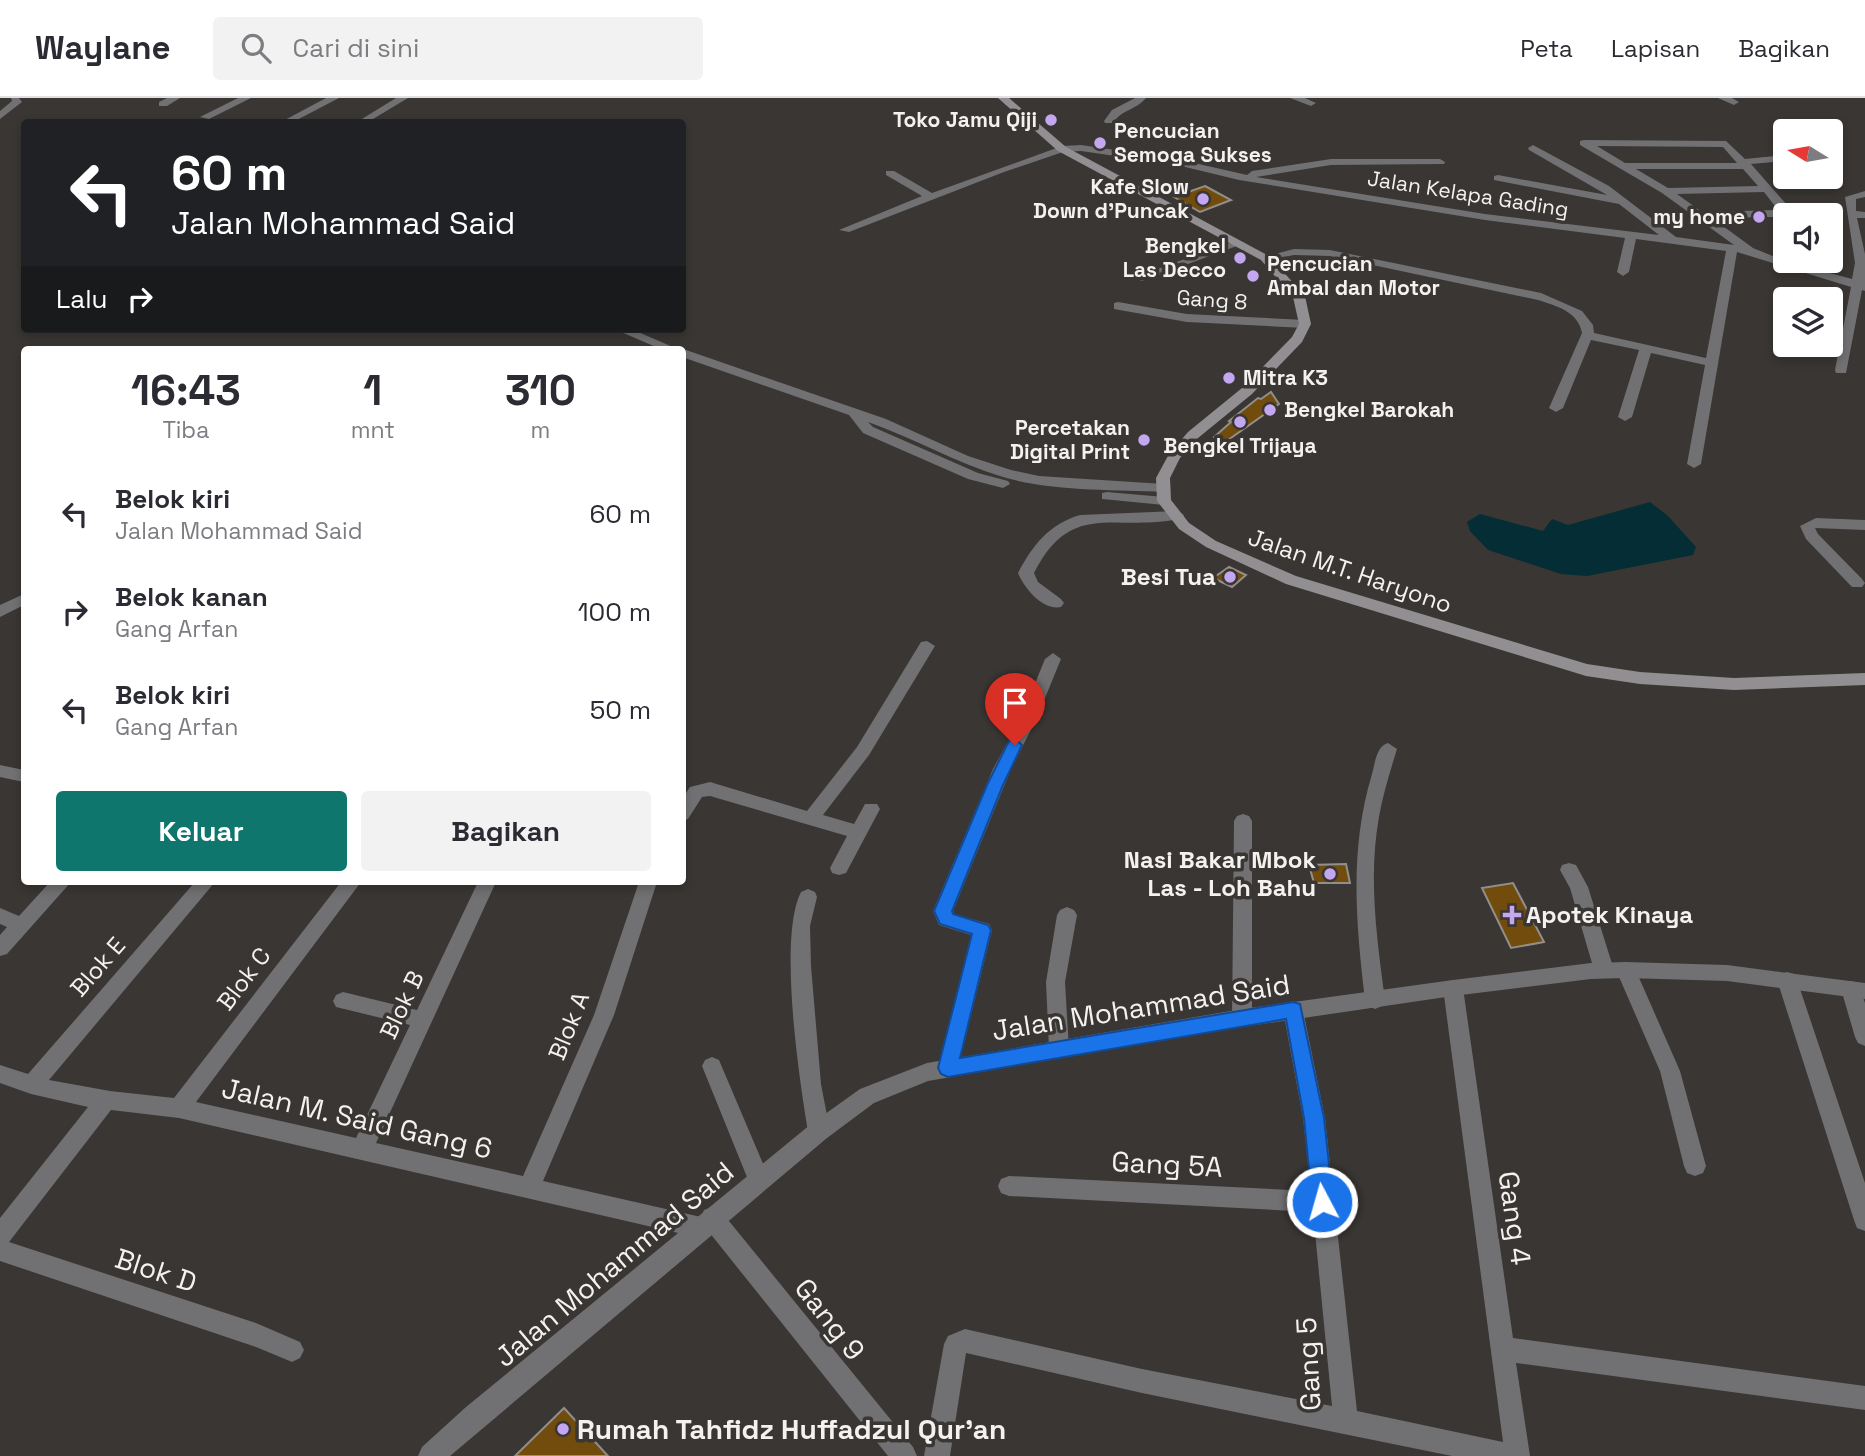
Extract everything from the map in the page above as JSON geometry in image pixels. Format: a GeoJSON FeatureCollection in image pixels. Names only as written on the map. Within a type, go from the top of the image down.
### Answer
{"type":"FeatureCollection","features":[{"type":"Feature","properties":{"kind":"main road"},"geometry":{"type":"LineString","coordinates":[[1003,98],[1062,149],[1265,258],[1299,296],[1305,324],[1298,339],[1280,360],[1193,435],[1174,457],[1163,478],[1164,495]]}},
{"type":"Feature","properties":{"kind":"main road","name":"Jalan M.T. Haryono"},"geometry":{"type":"LineString","coordinates":[[1164,495],[1184,526],[1211,544],[1292,580],[1586,670],[1723,684],[1865,679]]}},
{"type":"Feature","properties":{"kind":"street"},"geometry":{"type":"LineString","coordinates":[[0,116],[17,103],[15,98]]}},
{"type":"Feature","properties":{"kind":"street"},"geometry":{"type":"LineString","coordinates":[[163,104],[175,98]]}},
{"type":"Feature","properties":{"kind":"street"},"geometry":{"type":"LineString","coordinates":[[205,117],[246,98]]}},
{"type":"Feature","properties":{"kind":"street"},"geometry":{"type":"LineString","coordinates":[[292,119],[334,98]]}},
{"type":"Feature","properties":{"kind":"street"},"geometry":{"type":"LineString","coordinates":[[367,119],[403,98]]}},
{"type":"Feature","properties":{"kind":"street"},"geometry":{"type":"LineString","coordinates":[[1110,121],[1116,111],[1138,103],[1141,98]]}},
{"type":"Feature","properties":{"kind":"street"},"geometry":{"type":"LineString","coordinates":[[1295,98],[1311,103]]}},
{"type":"Feature","properties":{"kind":"street"},"geometry":{"type":"LineString","coordinates":[[1702,215],[1782,212],[1784,208],[1726,144],[1584,143],[1666,191],[1749,250]]}},
{"type":"Feature","properties":{"kind":"street"},"geometry":{"type":"LineString","coordinates":[[1534,148],[1625,202],[1675,242]]}},
{"type":"Feature","properties":{"kind":"street"},"geometry":{"type":"LineString","coordinates":[[845,230],[930,196],[1062,149]]}},
{"type":"Feature","properties":{"kind":"street","name":"Jalan Kelapa Gading"},"geometry":{"type":"LineString","coordinates":[[1062,149],[1093,149],[1156,159],[1239,177],[1485,217],[1749,250],[1861,286]]}},
{"type":"Feature","properties":{"kind":"street"},"geometry":{"type":"LineString","coordinates":[[1622,166],[1746,164],[1773,160]]}},
{"type":"Feature","properties":{"kind":"street"},"geometry":{"type":"LineString","coordinates":[[1239,177],[1331,162],[1440,162]]}},
{"type":"Feature","properties":{"kind":"street"},"geometry":{"type":"LineString","coordinates":[[890,173],[930,196]]}},
{"type":"Feature","properties":{"kind":"street"},"geometry":{"type":"LineString","coordinates":[[1498,178],[1625,202]]}},
{"type":"Feature","properties":{"kind":"street"},"geometry":{"type":"LineString","coordinates":[[1666,191],[1769,189]]}},
{"type":"Feature","properties":{"kind":"street"},"geometry":{"type":"LineString","coordinates":[[1841,370],[1861,286],[1863,263],[1851,214],[1850,197],[1865,194]]}},
{"type":"Feature","properties":{"kind":"street"},"geometry":{"type":"LineString","coordinates":[[1851,214],[1865,215]]}},
{"type":"Feature","properties":{"kind":"street"},"geometry":{"type":"LineString","coordinates":[[1623,272],[1631,237]]}},
{"type":"Feature","properties":{"kind":"street"},"geometry":{"type":"LineString","coordinates":[[1138,278],[1239,243]]}},
{"type":"Feature","properties":{"kind":"street"},"geometry":{"type":"LineString","coordinates":[[1694,464],[1732,249]]}},
{"type":"Feature","properties":{"kind":"street"},"geometry":{"type":"LineString","coordinates":[[1265,258],[1294,252],[1330,253],[1541,297],[1579,313],[1588,324],[1588,335],[1556,408]]}},
{"type":"Feature","properties":{"kind":"street","name":"Gang 8"},"geometry":{"type":"LineString","coordinates":[[1118,306],[1187,318],[1305,324]]}},
{"type":"Feature","properties":{"kind":"street"},"geometry":{"type":"LineString","coordinates":[[631,333],[664,346]]}},
{"type":"Feature","properties":{"kind":"street"},"geometry":{"type":"LineString","coordinates":[[1588,335],[1713,363]]}},
{"type":"Feature","properties":{"kind":"street"},"geometry":{"type":"LineString","coordinates":[[1625,417],[1646,348]]}},
{"type":"Feature","properties":{"kind":"street"},"geometry":{"type":"LineString","coordinates":[[686,354],[853,414],[868,430],[973,476],[1005,485],[1040,490],[1164,495]]}},
{"type":"Feature","properties":{"kind":"street"},"geometry":{"type":"LineString","coordinates":[[1056,603],[1031,585],[1026,573],[1047,540],[1067,523],[1177,515]]}},
{"type":"Feature","properties":{"kind":"street"},"geometry":{"type":"LineString","coordinates":[[1862,586],[1811,536],[1807,526],[1816,523],[1865,525]]}},
{"type":"Feature","properties":{"kind":"street"},"geometry":{"type":"LineString","coordinates":[[0,612],[21,601]]}},
{"type":"Feature","properties":{"kind":"street"},"geometry":{"type":"LineString","coordinates":[[812,817],[863,751],[927,646]]}},
{"type":"Feature","properties":{"kind":"street"},"geometry":{"type":"LineString","coordinates":[[948,1068],[982,930],[946,919],[943,911],[1002,769],[1028,720],[1053,659]]}},
{"type":"Feature","properties":{"kind":"street"},"geometry":{"type":"LineString","coordinates":[[1375,1000],[1364,873],[1368,827],[1388,749]]}},
{"type":"Feature","properties":{"kind":"street"},"geometry":{"type":"LineString","coordinates":[[0,771],[21,775]]}},
{"type":"Feature","properties":{"kind":"street"},"geometry":{"type":"LineString","coordinates":[[686,808],[696,792],[710,789],[857,832]]}},
{"type":"Feature","properties":{"kind":"street"},"geometry":{"type":"LineString","coordinates":[[839,868],[871,808]]}},
{"type":"Feature","properties":{"kind":"street"},"geometry":{"type":"LineString","coordinates":[[1242,1018],[1243,821]]}},
{"type":"Feature","properties":{"kind":"street"},"geometry":{"type":"LineString","coordinates":[[1569,870],[1579,887],[1604,970]]}},
{"type":"Feature","properties":{"kind":"street"},"geometry":{"type":"LineString","coordinates":[[0,948],[59,885]]}},
{"type":"Feature","properties":{"kind":"street","name":"Blok E"},"geometry":{"type":"LineString","coordinates":[[31,1085],[203,885]]}},
{"type":"Feature","properties":{"kind":"street","name":"Blok C"},"geometry":{"type":"LineString","coordinates":[[179,1108],[350,885]]}},
{"type":"Feature","properties":{"kind":"street","name":"Blok B"},"geometry":{"type":"LineString","coordinates":[[362,1149],[486,885]]}},
{"type":"Feature","properties":{"kind":"street","name":"Blok A"},"geometry":{"type":"LineString","coordinates":[[529,1187],[604,1015],[647,885]]}},
{"type":"Feature","properties":{"kind":"street"},"geometry":{"type":"LineString","coordinates":[[808,897],[800,926],[801,966],[811,1084],[819,1131]]}},
{"type":"Feature","properties":{"kind":"street"},"geometry":{"type":"LineString","coordinates":[[1059,1049],[1055,1030],[1056,961],[1067,915]]}},
{"type":"Feature","properties":{"kind":"street"},"geometry":{"type":"LineString","coordinates":[[0,916],[22,925]]}},
{"type":"Feature","properties":{"kind":"street","name":"Jalan Mohammad Said"},"geometry":{"type":"LineString","coordinates":[[431,1456],[819,1131],[867,1096],[900,1081],[948,1068],[1242,1018],[1452,988],[1604,970],[1685,970],[1787,979],[1858,990]]}},
{"type":"Feature","properties":{"kind":"street"},"geometry":{"type":"LineString","coordinates":[[1626,970],[1670,1071],[1695,1166]]}},
{"type":"Feature","properties":{"kind":"street"},"geometry":{"type":"LineString","coordinates":[[1787,979],[1865,1220]]}},
{"type":"Feature","properties":{"kind":"street","name":"Gang 4"},"geometry":{"type":"LineString","coordinates":[[1452,988],[1517,1456]]}},
{"type":"Feature","properties":{"kind":"street"},"geometry":{"type":"LineString","coordinates":[[1858,990],[1865,1037]]}},
{"type":"Feature","properties":{"kind":"street"},"geometry":{"type":"LineString","coordinates":[[343,1001],[424,1020]]}},
{"type":"Feature","properties":{"kind":"street","name":"Gang 5"},"geometry":{"type":"LineString","coordinates":[[937,1456],[956,1344],[965,1341],[1142,1381],[1346,1421],[1314,1118],[1293,1010]]}},
{"type":"Feature","properties":{"kind":"street"},"geometry":{"type":"LineString","coordinates":[[712,1066],[759,1180]]}},
{"type":"Feature","properties":{"kind":"street","name":"Jalan M. Said Gang 6"},"geometry":{"type":"LineString","coordinates":[[0,1074],[31,1085],[105,1102],[179,1108],[529,1187],[706,1223]]}},
{"type":"Feature","properties":{"kind":"street"},"geometry":{"type":"LineString","coordinates":[[0,1236],[105,1102]]}},
{"type":"Feature","properties":{"kind":"street","name":"Gang 5A"},"geometry":{"type":"LineString","coordinates":[[1009,1186],[1322,1202]]}},
{"type":"Feature","properties":{"kind":"street","name":"Gang 9"},"geometry":{"type":"LineString","coordinates":[[706,1223],[904,1456]]}},
{"type":"Feature","properties":{"kind":"street","name":"Blok D"},"geometry":{"type":"LineString","coordinates":[[0,1250],[256,1335],[292,1350]]}},
{"type":"Feature","properties":{"kind":"street"},"geometry":{"type":"LineString","coordinates":[[1503,1349],[1865,1398]]}},
{"type":"Feature","properties":{"kind":"street"},"geometry":{"type":"LineString","coordinates":[[1346,1421],[1511,1456]]}},
{"type":"Feature","properties":{"kind":"water"},"geometry":{"type":"Polygon","coordinates":[[[1650,502],[1668,516],[1696,547],[1693,555],[1587,576],[1561,574],[1488,550],[1470,531],[1467,522],[1480,514],[1543,531],[1552,519],[1568,525],[1650,502]]]}},
{"type":"Feature","properties":{"kind":"building","name":"Kafe Slow Down d'Puncak"},"geometry":{"type":"Polygon","coordinates":[[[1205,186],[1231,200],[1200,212],[1174,197],[1205,186]]]}},
{"type":"Feature","properties":{"kind":"building"},"geometry":{"type":"Polygon","coordinates":[[[1271,392],[1279,404],[1221,445],[1214,437],[1231,422],[1229,421],[1258,398],[1261,399],[1271,392]]]}},
{"type":"Feature","properties":{"kind":"building","name":"Besi Tua"},"geometry":{"type":"Polygon","coordinates":[[[1229,567],[1246,575],[1232,587],[1213,578],[1229,567]]]}},
{"type":"Feature","properties":{"kind":"building","name":"Nasi Bakar Mbok Las - Loh Bahu"},"geometry":{"type":"Polygon","coordinates":[[[1346,864],[1350,883],[1314,883],[1309,865],[1346,864]]]}},
{"type":"Feature","properties":{"kind":"building","name":"Apotek Kinaya"},"geometry":{"type":"Polygon","coordinates":[[[1513,883],[1544,942],[1511,948],[1482,888],[1513,883]]]}},
{"type":"Feature","properties":{"kind":"building","name":"Rumah Tahfidz Huffadzul Qur'an"},"geometry":{"type":"Polygon","coordinates":[[[564,1408],[608,1456],[515,1456],[564,1408]]]}},
{"type":"Feature","properties":{"kind":"place","name":"Toko Jamu Qiji"},"geometry":{"type":"Point","coordinates":[1051,120]}},
{"type":"Feature","properties":{"kind":"place","name":"Pencucian Semoga Sukses"},"geometry":{"type":"Point","coordinates":[1100,143]}},
{"type":"Feature","properties":{"kind":"place","name":"Kafe Slow Down d'Puncak"},"geometry":{"type":"Point","coordinates":[1203,199]}},
{"type":"Feature","properties":{"kind":"place","name":"my home"},"geometry":{"type":"Point","coordinates":[1759,217]}},
{"type":"Feature","properties":{"kind":"place","name":"Bengkel Las Decco"},"geometry":{"type":"Point","coordinates":[1240,258]}},
{"type":"Feature","properties":{"kind":"place","name":"Pencucian Ambal dan Motor"},"geometry":{"type":"Point","coordinates":[1253,276]}},
{"type":"Feature","properties":{"kind":"place","name":"Mitra K3"},"geometry":{"type":"Point","coordinates":[1229,378]}},
{"type":"Feature","properties":{"kind":"place","name":"Bengkel Barokah"},"geometry":{"type":"Point","coordinates":[1270,410]}},
{"type":"Feature","properties":{"kind":"place","name":"Bengkel Trijaya"},"geometry":{"type":"Point","coordinates":[1240,422]}},
{"type":"Feature","properties":{"kind":"place","name":"Percetakan Digital Print"},"geometry":{"type":"Point","coordinates":[1144,440]}},
{"type":"Feature","properties":{"kind":"place","name":"Besi Tua"},"geometry":{"type":"Point","coordinates":[1230,577]}},
{"type":"Feature","properties":{"kind":"place","name":"Nasi Bakar Mbok Las - Loh Bahu"},"geometry":{"type":"Point","coordinates":[1330,874]}},
{"type":"Feature","properties":{"kind":"place","name":"Apotek Kinaya"},"geometry":{"type":"Point","coordinates":[1512,915]}},
{"type":"Feature","properties":{"kind":"place","name":"Rumah Tahfidz Huffadzul Qur'an"},"geometry":{"type":"Point","coordinates":[563,1429]}},
{"type":"Feature","properties":{"kind":"route"},"geometry":{"type":"LineString","coordinates":[[1015,745],[988,801],[943,911],[946,919],[982,930],[948,1068],[1293,1010],[1314,1118],[1322,1202]]}}]}
